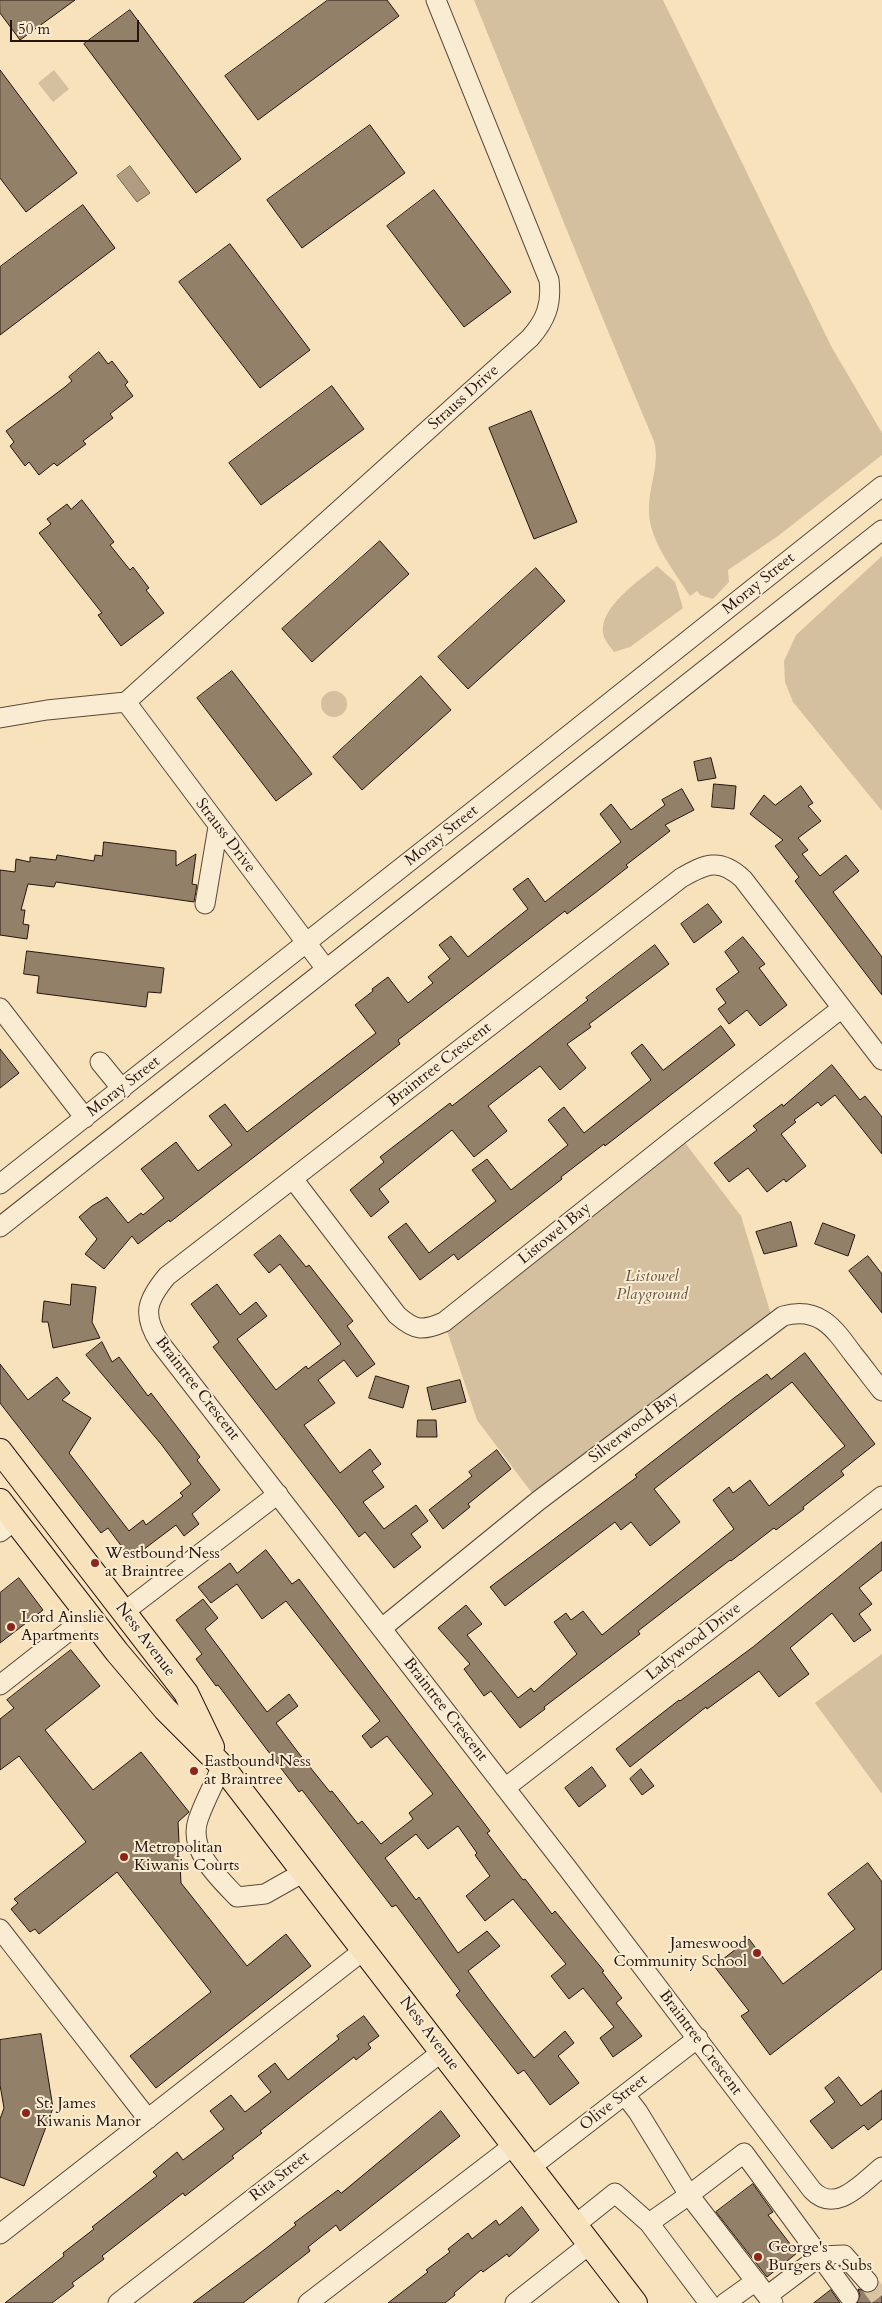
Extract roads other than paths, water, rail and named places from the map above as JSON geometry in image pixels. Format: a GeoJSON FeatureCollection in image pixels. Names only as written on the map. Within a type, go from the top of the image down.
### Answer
{"type":"FeatureCollection","features":[{"type":"Feature","properties":{"kind":"main road","name":"Ness Avenue"},"geometry":{"type":"LineString","coordinates":[[0,1451],[186,1693],[222,1766]]}},
{"type":"Feature","properties":{"kind":"main road","name":"Ness Avenue"},"geometry":{"type":"LineString","coordinates":[[0,1501],[7,1526],[88,1616],[166,1709],[222,1766],[635,2303]]}},
{"type":"Feature","properties":{"kind":"street","name":"Strauss Drive"},"geometry":{"type":"LineString","coordinates":[[326,969],[126,702],[530,338],[547,314],[550,293],[549,280],[436,0]]}},
{"type":"Feature","properties":{"kind":"street","name":"Moray Street"},"geometry":{"type":"LineString","coordinates":[[0,1184],[882,486]]}},
{"type":"Feature","properties":{"kind":"street","name":"Moray Street"},"geometry":{"type":"LineString","coordinates":[[0,1227],[882,530]]}},
{"type":"Feature","properties":{"kind":"street"},"geometry":{"type":"LineString","coordinates":[[0,718],[47,710],[126,702]]}},
{"type":"Feature","properties":{"kind":"street"},"geometry":{"type":"LineString","coordinates":[[205,904],[218,827]]}},
{"type":"Feature","properties":{"kind":"street","name":"Braintree Crescent"},"geometry":{"type":"LineString","coordinates":[[882,1060],[743,880],[726,867],[707,865],[680,878],[167,1276],[152,1295],[148,1314],[149,1324],[160,1343],[698,2038],[812,2190],[822,2198],[835,2200],[842,2198],[882,2167]]}},
{"type":"Feature","properties":{"kind":"street"},"geometry":{"type":"LineString","coordinates":[[0,1008],[85,1118]]}},
{"type":"Feature","properties":{"kind":"street","name":"Listowel Bay"},"geometry":{"type":"LineString","coordinates":[[292,1180],[397,1315],[410,1326],[422,1329],[432,1327],[444,1322],[842,1008]]}},
{"type":"Feature","properties":{"kind":"street"},"geometry":{"type":"LineString","coordinates":[[100,1062],[122,1089]]}},
{"type":"Feature","properties":{"kind":"street","name":"Silverwood Bay"},"geometry":{"type":"LineString","coordinates":[[382,1628],[538,1501],[783,1316],[794,1313],[804,1314],[814,1316],[830,1324],[882,1391]]}},
{"type":"Feature","properties":{"kind":"street"},"geometry":{"type":"LineString","coordinates":[[124,1612],[278,1494]]}},
{"type":"Feature","properties":{"kind":"street","name":"Ladywood Drive"},"geometry":{"type":"LineString","coordinates":[[505,1788],[882,1496]]}},
{"type":"Feature","properties":{"kind":"street"},"geometry":{"type":"LineString","coordinates":[[0,1685],[88,1616]]}},
{"type":"Feature","properties":{"kind":"street"},"geometry":{"type":"LineString","coordinates":[[222,1766],[198,1822],[196,1840],[211,1870],[237,1897],[265,1894],[304,1872]]}},
{"type":"Feature","properties":{"kind":"street"},"geometry":{"type":"LineString","coordinates":[[0,1929],[148,2119]]}},
{"type":"Feature","properties":{"kind":"street"},"geometry":{"type":"LineString","coordinates":[[0,2234],[364,1950]]}},
{"type":"Feature","properties":{"kind":"street","name":"Olive Street"},"geometry":{"type":"LineString","coordinates":[[531,2167],[698,2038]]}},
{"type":"Feature","properties":{"kind":"street","name":"Rita Street"},"geometry":{"type":"LineString","coordinates":[[118,2303],[443,2051]]}},
{"type":"Feature","properties":{"kind":"street"},"geometry":{"type":"LineString","coordinates":[[624,2095],[638,2112],[689,2195],[771,2301],[820,2256],[844,2255],[868,2282]]}},
{"type":"Feature","properties":{"kind":"street"},"geometry":{"type":"LineString","coordinates":[[308,2303],[514,2145]]}},
{"type":"Feature","properties":{"kind":"street"},"geometry":{"type":"LineString","coordinates":[[649,2223],[744,2153],[849,2296]]}},
{"type":"Feature","properties":{"kind":"street"},"geometry":{"type":"LineString","coordinates":[[575,2225],[615,2193],[649,2223],[709,2303]]}},
{"type":"Feature","properties":{"kind":"street"},"geometry":{"type":"LineString","coordinates":[[515,2303],[590,2244]]}},
{"type":"Feature","properties":{"kind":"street"},"geometry":{"type":"LineString","coordinates":[[725,2303],[756,2281]]}},
{"type":"Feature","properties":{"kind":"tunnel"},"geometry":{"type":"LineString","coordinates":[[868,2282],[882,2301]]}},
{"type":"Feature","properties":{"kind":"place","name":"Westbound Ness at Braintree"},"geometry":{"type":"Point","coordinates":[95,1563]}},
{"type":"Feature","properties":{"kind":"place","name":"Lord Ainslie Apartments"},"geometry":{"type":"Point","coordinates":[11,1627]}},
{"type":"Feature","properties":{"kind":"place","name":"Eastbound Ness at Braintree"},"geometry":{"type":"Point","coordinates":[194,1771]}},
{"type":"Feature","properties":{"kind":"place","name":"Metropolitan Kiwanis Courts"},"geometry":{"type":"Point","coordinates":[124,1857]}},
{"type":"Feature","properties":{"kind":"place","name":"Jameswood Community School"},"geometry":{"type":"Point","coordinates":[757,1953]}},
{"type":"Feature","properties":{"kind":"place","name":"St. James Kiwanis Manor"},"geometry":{"type":"Point","coordinates":[26,2113]}},
{"type":"Feature","properties":{"kind":"place","name":"George's Burgers & Subs"},"geometry":{"type":"Point","coordinates":[758,2257]}},
{"type":"Feature","properties":{"kind":"park label","name":"Listowel Playground"},"geometry":{"type":"Point","coordinates":[652,1286]}}]}
